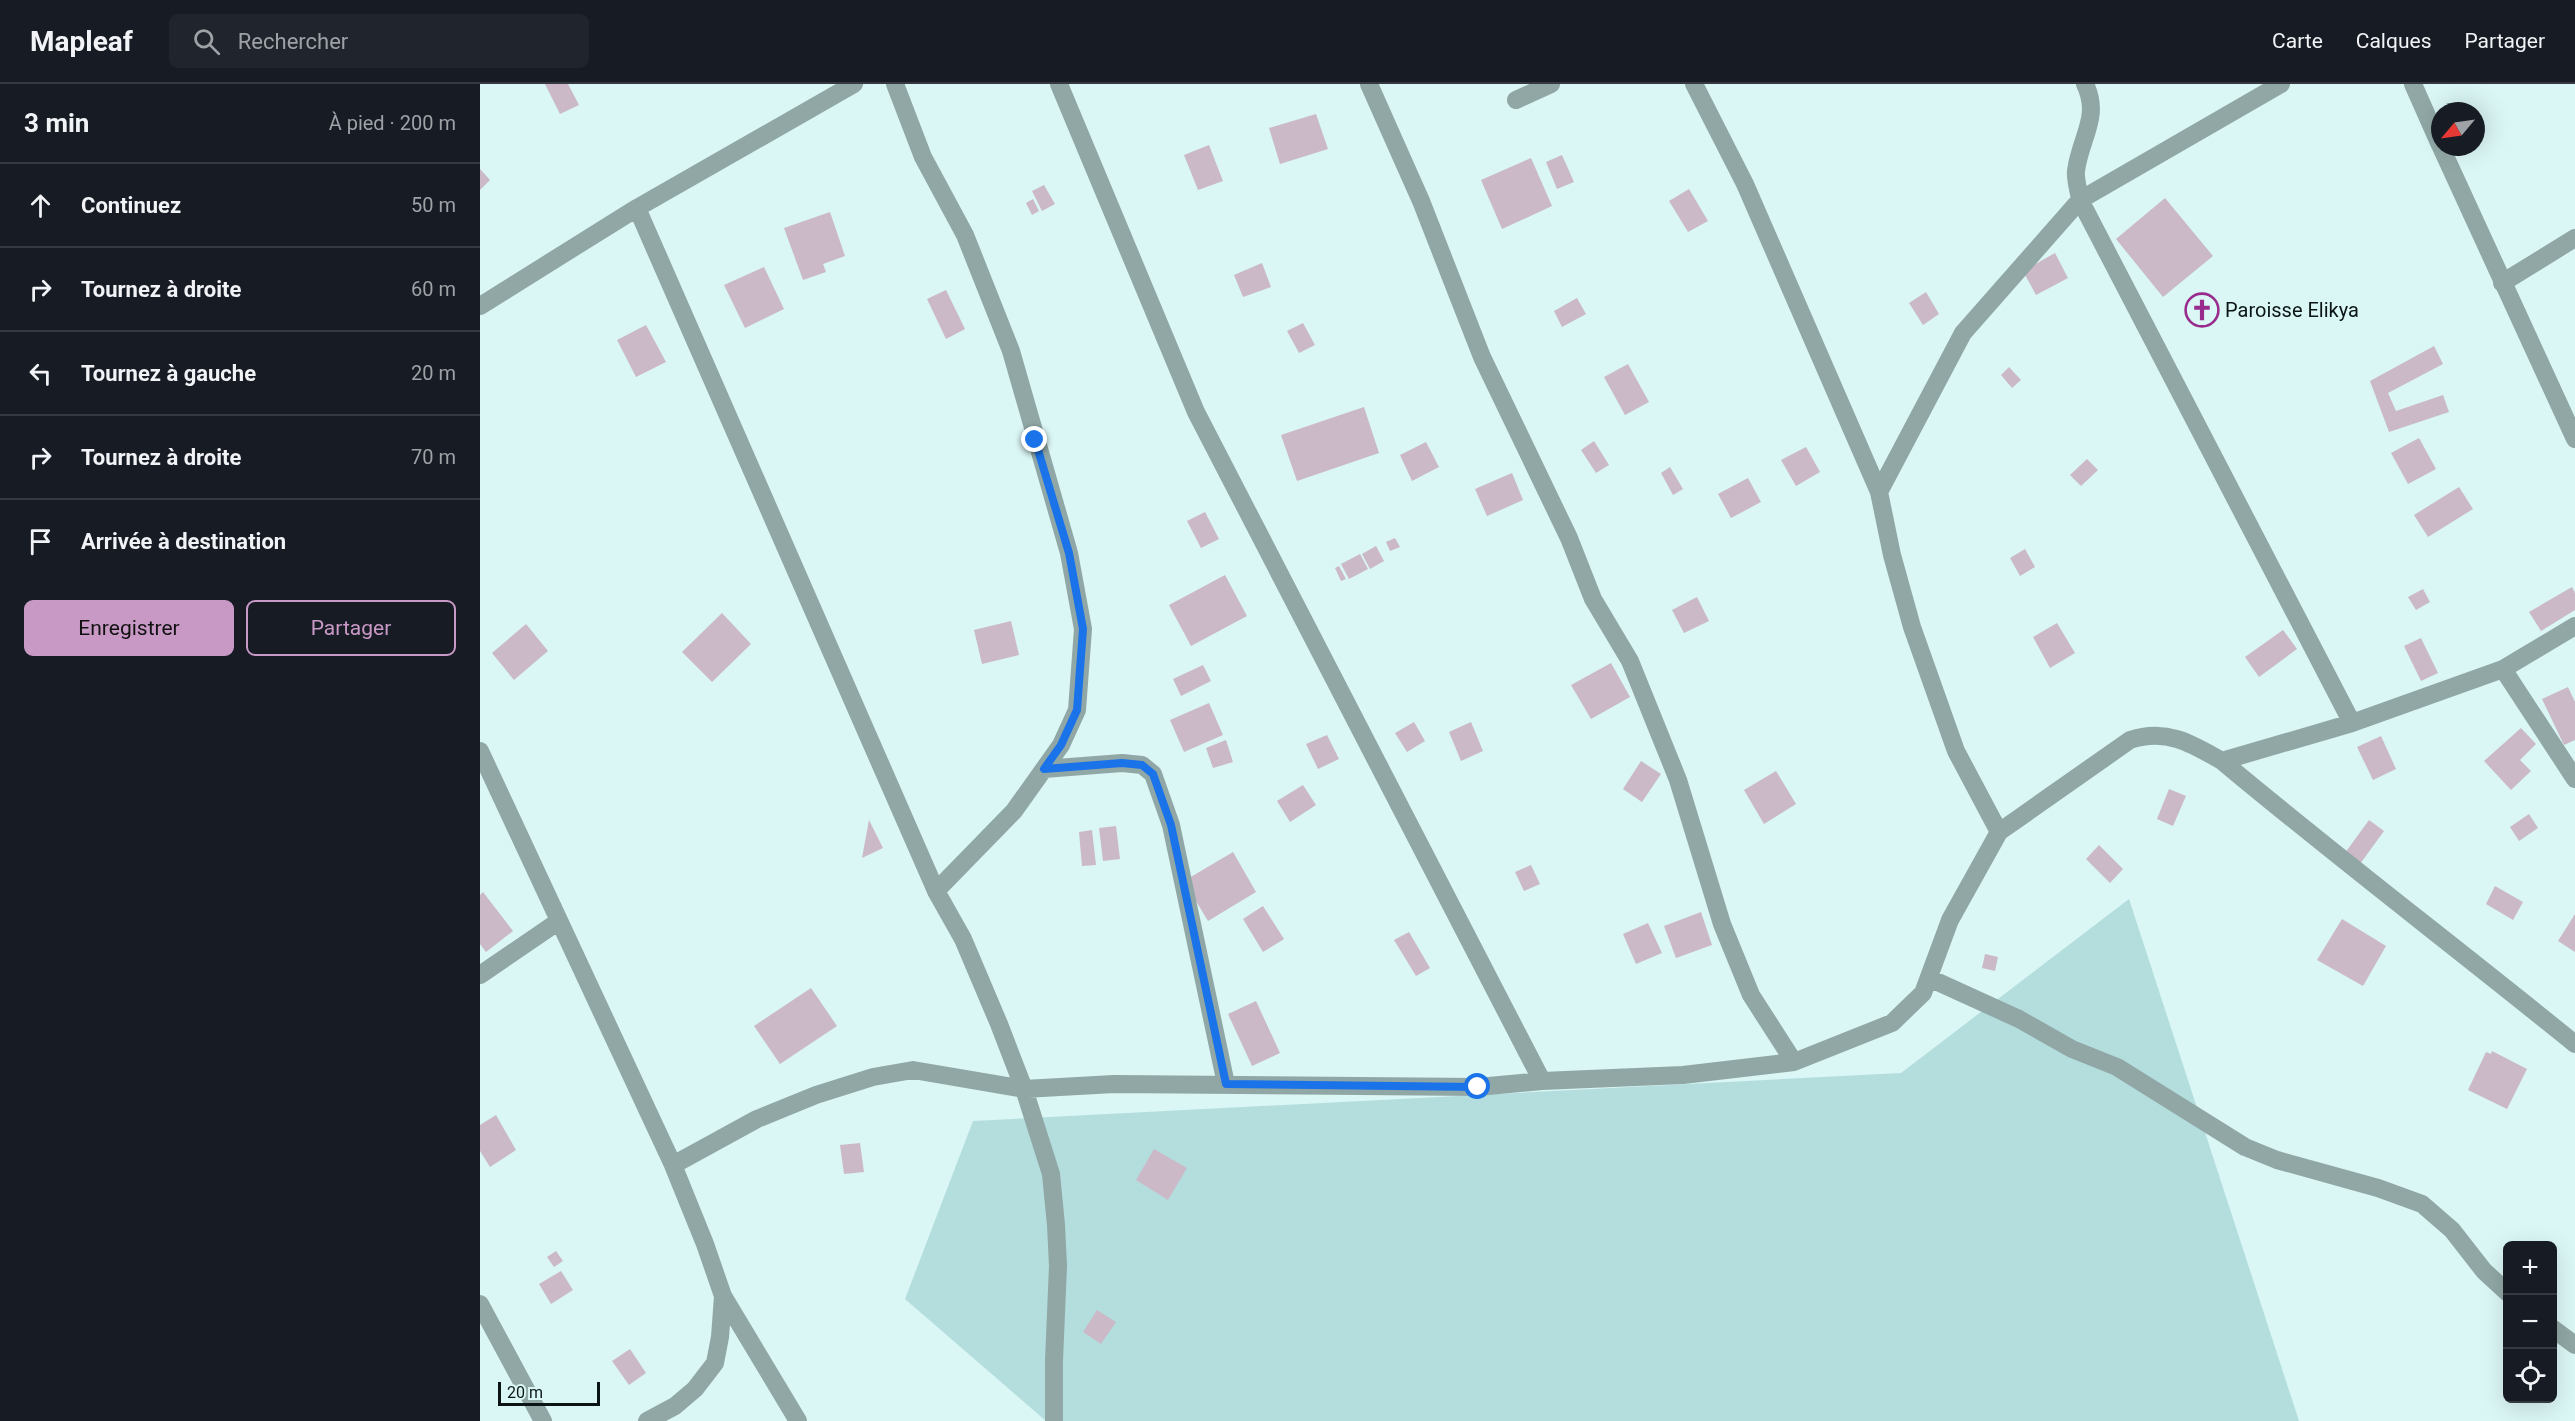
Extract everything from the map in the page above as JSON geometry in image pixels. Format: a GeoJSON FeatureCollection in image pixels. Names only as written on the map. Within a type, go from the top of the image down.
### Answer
{"type":"FeatureCollection","features":[{"type":"Feature","properties":{"kind":"street"},"geometry":{"type":"LineString","coordinates":[[480,306],[832,90],[854,84]]}},
{"type":"Feature","properties":{"kind":"street"},"geometry":{"type":"LineString","coordinates":[[895,84],[923,157],[965,235],[1011,351],[1069,553],[1083,629],[1077,710],[1061,745],[1014,811],[936,891]]}},
{"type":"Feature","properties":{"kind":"street"},"geometry":{"type":"LineString","coordinates":[[1059,84],[1196,412],[1542,1081]]}},
{"type":"Feature","properties":{"kind":"street"},"geometry":{"type":"LineString","coordinates":[[1369,84],[1420,201],[1482,357],[1569,538],[1593,600],[1630,661],[1678,780],[1722,924],[1751,995],[1794,1062]]}},
{"type":"Feature","properties":{"kind":"street"},"geometry":{"type":"LineString","coordinates":[[1516,100],[1551,84]]}},
{"type":"Feature","properties":{"kind":"street"},"geometry":{"type":"LineString","coordinates":[[1694,84],[1745,184],[1878,492],[1892,555],[1912,627],[1952,740],[1999,832]]}},
{"type":"Feature","properties":{"kind":"street"},"geometry":{"type":"LineString","coordinates":[[2085,84],[2092,99],[2090,125],[2080,153],[2076,174],[2080,200],[2352,723]]}},
{"type":"Feature","properties":{"kind":"street"},"geometry":{"type":"LineString","coordinates":[[1878,492],[1963,333],[2080,200],[2281,84]]}},
{"type":"Feature","properties":{"kind":"street"},"geometry":{"type":"LineString","coordinates":[[2413,84],[2431,124]]}},
{"type":"Feature","properties":{"kind":"street"},"geometry":{"type":"LineString","coordinates":[[2445,156],[2575,439]]}},
{"type":"Feature","properties":{"kind":"street"},"geometry":{"type":"LineString","coordinates":[[637,208],[936,891],[963,939],[1024,1089],[1051,1174],[1056,1224],[1054,1421]]}},
{"type":"Feature","properties":{"kind":"street"},"geometry":{"type":"LineString","coordinates":[[2502,283],[2575,238]]}},
{"type":"Feature","properties":{"kind":"street"},"geometry":{"type":"LineString","coordinates":[[2222,761],[2352,723],[2503,669],[2575,626]]}},
{"type":"Feature","properties":{"kind":"street"},"geometry":{"type":"LineString","coordinates":[[2503,669],[2575,779]]}},
{"type":"Feature","properties":{"kind":"street"},"geometry":{"type":"LineString","coordinates":[[673,1166],[757,1119],[816,1095],[873,1077],[914,1070],[1024,1089],[1114,1084],[1478,1087],[1542,1081],[1683,1075],[1794,1062],[1892,1023],[1923,993],[1950,920],[1999,832],[2107,755],[2138,737],[2161,735],[2194,744],[2222,761],[2312,836],[2430,927],[2575,1044]]}},
{"type":"Feature","properties":{"kind":"street"},"geometry":{"type":"LineString","coordinates":[[480,751],[673,1166],[705,1244],[723,1296],[798,1421]]}},
{"type":"Feature","properties":{"kind":"street"},"geometry":{"type":"LineString","coordinates":[[1044,769],[1122,763],[1142,765],[1153,774],[1171,825],[1226,1084]]}},
{"type":"Feature","properties":{"kind":"street"},"geometry":{"type":"LineString","coordinates":[[480,975],[559,921]]}},
{"type":"Feature","properties":{"kind":"street"},"geometry":{"type":"LineString","coordinates":[[1929,978],[2019,1019],[2072,1049],[2117,1067],[2245,1147],[2277,1160],[2378,1188],[2422,1204],[2445,1223],[2484,1271],[2503,1288]]}},
{"type":"Feature","properties":{"kind":"street"},"geometry":{"type":"LineString","coordinates":[[647,1421],[675,1406],[695,1389],[715,1363],[720,1337],[723,1296]]}},
{"type":"Feature","properties":{"kind":"street"},"geometry":{"type":"LineString","coordinates":[[480,1305],[543,1421]]}},
{"type":"Feature","properties":{"kind":"street"},"geometry":{"type":"LineString","coordinates":[[2557,1331],[2575,1345]]}},
{"type":"Feature","properties":{"kind":"shaded area"},"geometry":{"type":"Polygon","coordinates":[[[2129,899],[2299,1421],[1046,1421],[905,1299],[973,1121],[1901,1073],[2129,899]]]}},
{"type":"Feature","properties":{"kind":"building"},"geometry":{"type":"Polygon","coordinates":[[[545,84],[568,84],[579,105],[560,114],[545,84]]]}},
{"type":"Feature","properties":{"kind":"building"},"geometry":{"type":"Polygon","coordinates":[[[1316,114],[1328,149],[1280,164],[1269,128],[1316,114]]]}},
{"type":"Feature","properties":{"kind":"building"},"geometry":{"type":"Polygon","coordinates":[[[1209,145],[1223,181],[1198,190],[1184,155],[1209,145]]]}},
{"type":"Feature","properties":{"kind":"building"},"geometry":{"type":"Polygon","coordinates":[[[1562,155],[1574,182],[1557,189],[1546,162],[1562,155]]]}},
{"type":"Feature","properties":{"kind":"building"},"geometry":{"type":"Polygon","coordinates":[[[1531,158],[1552,206],[1502,229],[1481,180],[1531,158]]]}},
{"type":"Feature","properties":{"kind":"building"},"geometry":{"type":"Polygon","coordinates":[[[480,169],[490,180],[480,190],[480,169]]]}},
{"type":"Feature","properties":{"kind":"building"},"geometry":{"type":"Polygon","coordinates":[[[1044,185],[1055,204],[1042,211],[1032,191],[1044,185]]]}},
{"type":"Feature","properties":{"kind":"building"},"geometry":{"type":"Polygon","coordinates":[[[1689,189],[1708,221],[1688,232],[1669,201],[1689,189]]]}},
{"type":"Feature","properties":{"kind":"building"},"geometry":{"type":"Polygon","coordinates":[[[2165,198],[2213,256],[2163,297],[2116,239],[2165,198]]]}},
{"type":"Feature","properties":{"kind":"building"},"geometry":{"type":"Polygon","coordinates":[[[1033,199],[1039,211],[1032,215],[1026,203],[1033,199]]]}},
{"type":"Feature","properties":{"kind":"building"},"geometry":{"type":"Polygon","coordinates":[[[830,212],[845,256],[823,264],[826,272],[803,280],[784,228],[830,212]]]}},
{"type":"Feature","properties":{"kind":"building"},"geometry":{"type":"Polygon","coordinates":[[[2055,253],[2068,278],[2036,295],[2023,271],[2055,253]]]}},
{"type":"Feature","properties":{"kind":"building"},"geometry":{"type":"Polygon","coordinates":[[[1262,263],[1271,287],[1243,297],[1234,275],[1262,263]]]}},
{"type":"Feature","properties":{"kind":"building"},"geometry":{"type":"Polygon","coordinates":[[[764,267],[784,309],[745,328],[724,285],[764,267]]]}},
{"type":"Feature","properties":{"kind":"building"},"geometry":{"type":"Polygon","coordinates":[[[946,290],[965,329],[946,339],[927,299],[946,290]]]}},
{"type":"Feature","properties":{"kind":"building"},"geometry":{"type":"Polygon","coordinates":[[[1926,292],[1939,314],[1923,325],[1909,303],[1926,292]]]}},
{"type":"Feature","properties":{"kind":"building"},"geometry":{"type":"Polygon","coordinates":[[[1577,298],[1586,314],[1562,327],[1554,311],[1577,298]]]}},
{"type":"Feature","properties":{"kind":"building"},"geometry":{"type":"Polygon","coordinates":[[[1303,323],[1315,345],[1299,353],[1287,331],[1303,323]]]}},
{"type":"Feature","properties":{"kind":"building"},"geometry":{"type":"Polygon","coordinates":[[[646,325],[666,362],[636,377],[617,340],[646,325]]]}},
{"type":"Feature","properties":{"kind":"building"},"geometry":{"type":"Polygon","coordinates":[[[2434,346],[2443,364],[2388,393],[2396,411],[2443,395],[2449,412],[2389,432],[2370,381],[2434,346]]]}},
{"type":"Feature","properties":{"kind":"building"},"geometry":{"type":"Polygon","coordinates":[[[1628,364],[1649,402],[1625,415],[1604,377],[1628,364]]]}},
{"type":"Feature","properties":{"kind":"building"},"geometry":{"type":"Polygon","coordinates":[[[2009,367],[2021,380],[2012,388],[2001,375],[2009,367]]]}},
{"type":"Feature","properties":{"kind":"building"},"geometry":{"type":"Polygon","coordinates":[[[1364,407],[1379,453],[1297,481],[1281,435],[1364,407]]]}},
{"type":"Feature","properties":{"kind":"building"},"geometry":{"type":"Polygon","coordinates":[[[2419,438],[2436,469],[2408,484],[2391,453],[2419,438]]]}},
{"type":"Feature","properties":{"kind":"building"},"geometry":{"type":"Polygon","coordinates":[[[1594,441],[1609,465],[1596,473],[1581,450],[1594,441]]]}},
{"type":"Feature","properties":{"kind":"building"},"geometry":{"type":"Polygon","coordinates":[[[1426,442],[1439,467],[1412,481],[1400,455],[1426,442]]]}},
{"type":"Feature","properties":{"kind":"building"},"geometry":{"type":"Polygon","coordinates":[[[1806,447],[1820,472],[1796,486],[1781,460],[1806,447]]]}},
{"type":"Feature","properties":{"kind":"building"},"geometry":{"type":"Polygon","coordinates":[[[2087,459],[2098,470],[2081,486],[2070,475],[2087,459]]]}},
{"type":"Feature","properties":{"kind":"building"},"geometry":{"type":"Polygon","coordinates":[[[1670,467],[1683,489],[1673,495],[1661,473],[1670,467]]]}},
{"type":"Feature","properties":{"kind":"building"},"geometry":{"type":"Polygon","coordinates":[[[1512,473],[1523,500],[1487,516],[1475,489],[1512,473]]]}},
{"type":"Feature","properties":{"kind":"building"},"geometry":{"type":"Polygon","coordinates":[[[1748,478],[1761,502],[1731,518],[1718,494],[1748,478]]]}},
{"type":"Feature","properties":{"kind":"building"},"geometry":{"type":"Polygon","coordinates":[[[2459,487],[2473,509],[2428,537],[2414,515],[2459,487]]]}},
{"type":"Feature","properties":{"kind":"building"},"geometry":{"type":"Polygon","coordinates":[[[1205,512],[1219,539],[1201,548],[1187,521],[1205,512]]]}},
{"type":"Feature","properties":{"kind":"building"},"geometry":{"type":"Polygon","coordinates":[[[1395,538],[1400,547],[1390,551],[1386,542],[1395,538]]]}},
{"type":"Feature","properties":{"kind":"building"},"geometry":{"type":"Polygon","coordinates":[[[1376,546],[1384,561],[1370,569],[1362,554],[1376,546]]]}},
{"type":"Feature","properties":{"kind":"building"},"geometry":{"type":"Polygon","coordinates":[[[2025,549],[2035,567],[2020,576],[2010,558],[2025,549]]]}},
{"type":"Feature","properties":{"kind":"building"},"geometry":{"type":"Polygon","coordinates":[[[1360,554],[1368,569],[1349,579],[1341,564],[1360,554]]]}},
{"type":"Feature","properties":{"kind":"building"},"geometry":{"type":"Polygon","coordinates":[[[1339,566],[1346,579],[1341,581],[1335,568],[1339,566]]]}},
{"type":"Feature","properties":{"kind":"building"},"geometry":{"type":"Polygon","coordinates":[[[1225,575],[1247,616],[1191,646],[1169,605],[1225,575]]]}},
{"type":"Feature","properties":{"kind":"building"},"geometry":{"type":"Polygon","coordinates":[[[2572,587],[2575,593],[2575,610],[2541,631],[2529,612],[2572,587]]]}},
{"type":"Feature","properties":{"kind":"building"},"geometry":{"type":"Polygon","coordinates":[[[2423,589],[2430,602],[2416,610],[2408,597],[2423,589]]]}},
{"type":"Feature","properties":{"kind":"building"},"geometry":{"type":"Polygon","coordinates":[[[1697,597],[1709,621],[1684,633],[1672,610],[1697,597]]]}},
{"type":"Feature","properties":{"kind":"building"},"geometry":{"type":"Polygon","coordinates":[[[722,613],[751,644],[712,682],[682,652],[722,613]]]}},
{"type":"Feature","properties":{"kind":"building"},"geometry":{"type":"Polygon","coordinates":[[[1011,621],[1019,655],[982,664],[974,630],[1011,621]]]}},
{"type":"Feature","properties":{"kind":"building"},"geometry":{"type":"Polygon","coordinates":[[[2057,623],[2075,653],[2050,668],[2033,637],[2057,623]]]}},
{"type":"Feature","properties":{"kind":"building"},"geometry":{"type":"Polygon","coordinates":[[[526,624],[548,651],[514,680],[492,653],[526,624]]]}},
{"type":"Feature","properties":{"kind":"building"},"geometry":{"type":"Polygon","coordinates":[[[2283,630],[2297,649],[2259,677],[2245,657],[2283,630]]]}},
{"type":"Feature","properties":{"kind":"building"},"geometry":{"type":"Polygon","coordinates":[[[2421,638],[2438,673],[2421,681],[2404,646],[2421,638]]]}},
{"type":"Feature","properties":{"kind":"building"},"geometry":{"type":"Polygon","coordinates":[[[1611,663],[1630,697],[1591,719],[1571,685],[1611,663]]]}},
{"type":"Feature","properties":{"kind":"building"},"geometry":{"type":"Polygon","coordinates":[[[1203,665],[1211,681],[1181,696],[1173,679],[1203,665]]]}},
{"type":"Feature","properties":{"kind":"building"},"geometry":{"type":"Polygon","coordinates":[[[2568,687],[2575,702],[2575,740],[2564,745],[2542,699],[2568,687]]]}},
{"type":"Feature","properties":{"kind":"building"},"geometry":{"type":"Polygon","coordinates":[[[1209,703],[1223,735],[1184,752],[1170,720],[1209,703]]]}},
{"type":"Feature","properties":{"kind":"building"},"geometry":{"type":"Polygon","coordinates":[[[1414,722],[1425,741],[1407,752],[1395,733],[1414,722]]]}},
{"type":"Feature","properties":{"kind":"building"},"geometry":{"type":"Polygon","coordinates":[[[1471,722],[1483,751],[1461,761],[1449,732],[1471,722]]]}},
{"type":"Feature","properties":{"kind":"building"},"geometry":{"type":"Polygon","coordinates":[[[2521,728],[2536,744],[2520,760],[2531,771],[2511,790],[2484,761],[2521,728]]]}},
{"type":"Feature","properties":{"kind":"building"},"geometry":{"type":"Polygon","coordinates":[[[1327,735],[1339,759],[1318,769],[1306,744],[1327,735]]]}},
{"type":"Feature","properties":{"kind":"building"},"geometry":{"type":"Polygon","coordinates":[[[2381,736],[2396,769],[2373,780],[2357,747],[2381,736]]]}},
{"type":"Feature","properties":{"kind":"building"},"geometry":{"type":"Polygon","coordinates":[[[1226,740],[1233,762],[1213,768],[1206,748],[1226,740]]]}},
{"type":"Feature","properties":{"kind":"building"},"geometry":{"type":"Polygon","coordinates":[[[1641,761],[1661,774],[1642,802],[1623,789],[1641,761]]]}},
{"type":"Feature","properties":{"kind":"building"},"geometry":{"type":"Polygon","coordinates":[[[1776,771],[1796,804],[1764,824],[1744,790],[1776,771]]]}},
{"type":"Feature","properties":{"kind":"building"},"geometry":{"type":"Polygon","coordinates":[[[1303,785],[1316,805],[1290,822],[1277,801],[1303,785]]]}},
{"type":"Feature","properties":{"kind":"building"},"geometry":{"type":"Polygon","coordinates":[[[2169,789],[2186,796],[2173,826],[2157,819],[2169,789]]]}},
{"type":"Feature","properties":{"kind":"building"},"geometry":{"type":"Polygon","coordinates":[[[2529,814],[2538,828],[2519,841],[2510,827],[2529,814]]]}},
{"type":"Feature","properties":{"kind":"building"},"geometry":{"type":"Polygon","coordinates":[[[869,820],[883,848],[862,858],[869,820]]]}},
{"type":"Feature","properties":{"kind":"building"},"geometry":{"type":"Polygon","coordinates":[[[2369,820],[2384,831],[2360,864],[2345,853],[2369,820]]]}},
{"type":"Feature","properties":{"kind":"building"},"geometry":{"type":"Polygon","coordinates":[[[1116,826],[1120,859],[1103,861],[1099,828],[1116,826]]]}},
{"type":"Feature","properties":{"kind":"building"},"geometry":{"type":"Polygon","coordinates":[[[1092,830],[1096,865],[1082,866],[1079,832],[1092,830]]]}},
{"type":"Feature","properties":{"kind":"building"},"geometry":{"type":"Polygon","coordinates":[[[2099,845],[2123,869],[2110,883],[2086,859],[2099,845]]]}},
{"type":"Feature","properties":{"kind":"building"},"geometry":{"type":"Polygon","coordinates":[[[1233,852],[1256,892],[1208,921],[1184,881],[1233,852]]]}},
{"type":"Feature","properties":{"kind":"building"},"geometry":{"type":"Polygon","coordinates":[[[1531,865],[1540,884],[1524,891],[1515,872],[1531,865]]]}},
{"type":"Feature","properties":{"kind":"building"},"geometry":{"type":"Polygon","coordinates":[[[2495,886],[2523,902],[2513,920],[2486,904],[2495,886]]]}},
{"type":"Feature","properties":{"kind":"building"},"geometry":{"type":"Polygon","coordinates":[[[483,892],[513,931],[486,952],[480,944],[480,895],[483,892]]]}},
{"type":"Feature","properties":{"kind":"building"},"geometry":{"type":"Polygon","coordinates":[[[1263,906],[1284,939],[1263,952],[1243,919],[1263,906]]]}},
{"type":"Feature","properties":{"kind":"building"},"geometry":{"type":"Polygon","coordinates":[[[1701,912],[1712,945],[1676,958],[1664,926],[1701,912]]]}},
{"type":"Feature","properties":{"kind":"building"},"geometry":{"type":"Polygon","coordinates":[[[2575,914],[2575,952],[2558,941],[2575,914]]]}},
{"type":"Feature","properties":{"kind":"building"},"geometry":{"type":"Polygon","coordinates":[[[2342,919],[2386,946],[2363,986],[2317,960],[2342,919]]]}},
{"type":"Feature","properties":{"kind":"building"},"geometry":{"type":"Polygon","coordinates":[[[1648,923],[1662,953],[1636,964],[1623,934],[1648,923]]]}},
{"type":"Feature","properties":{"kind":"building"},"geometry":{"type":"Polygon","coordinates":[[[1409,932],[1430,968],[1416,976],[1394,940],[1409,932]]]}},
{"type":"Feature","properties":{"kind":"building"},"geometry":{"type":"Polygon","coordinates":[[[1985,954],[1998,957],[1995,971],[1982,968],[1985,954]]]}},
{"type":"Feature","properties":{"kind":"building"},"geometry":{"type":"Polygon","coordinates":[[[811,988],[837,1026],[780,1064],[754,1026],[811,988]]]}},
{"type":"Feature","properties":{"kind":"building"},"geometry":{"type":"Polygon","coordinates":[[[1256,1001],[1280,1053],[1252,1066],[1228,1014],[1256,1001]]]}},
{"type":"Feature","properties":{"kind":"building"},"geometry":{"type":"Polygon","coordinates":[[[2492,1051],[2527,1069],[2507,1109],[2468,1090],[2486,1052],[2491,1054],[2492,1051]]]}},
{"type":"Feature","properties":{"kind":"building"},"geometry":{"type":"Polygon","coordinates":[[[496,1115],[516,1150],[490,1167],[480,1151],[480,1125],[496,1115]]]}},
{"type":"Feature","properties":{"kind":"building"},"geometry":{"type":"Polygon","coordinates":[[[860,1143],[864,1172],[844,1174],[840,1145],[860,1143]]]}},
{"type":"Feature","properties":{"kind":"building"},"geometry":{"type":"Polygon","coordinates":[[[1154,1149],[1187,1168],[1168,1200],[1136,1180],[1154,1149]]]}},
{"type":"Feature","properties":{"kind":"building"},"geometry":{"type":"Polygon","coordinates":[[[556,1251],[563,1261],[554,1267],[547,1257],[556,1251]]]}},
{"type":"Feature","properties":{"kind":"building"},"geometry":{"type":"Polygon","coordinates":[[[561,1271],[573,1290],[551,1304],[539,1284],[561,1271]]]}},
{"type":"Feature","properties":{"kind":"building"},"geometry":{"type":"Polygon","coordinates":[[[1097,1310],[1116,1322],[1101,1344],[1083,1332],[1097,1310]]]}},
{"type":"Feature","properties":{"kind":"building"},"geometry":{"type":"Polygon","coordinates":[[[630,1349],[646,1373],[629,1385],[612,1361],[630,1349]]]}},
{"type":"Feature","properties":{"kind":"place","name":"Paroisse Elikya"},"geometry":{"type":"Point","coordinates":[2202,310]}},
{"type":"Feature","properties":{"kind":"route"},"geometry":{"type":"LineString","coordinates":[[1035,440],[1069,553],[1083,629],[1077,710],[1061,745],[1044,769],[1122,763],[1142,765],[1153,774],[1171,825],[1226,1084],[1478,1087]]}}]}
